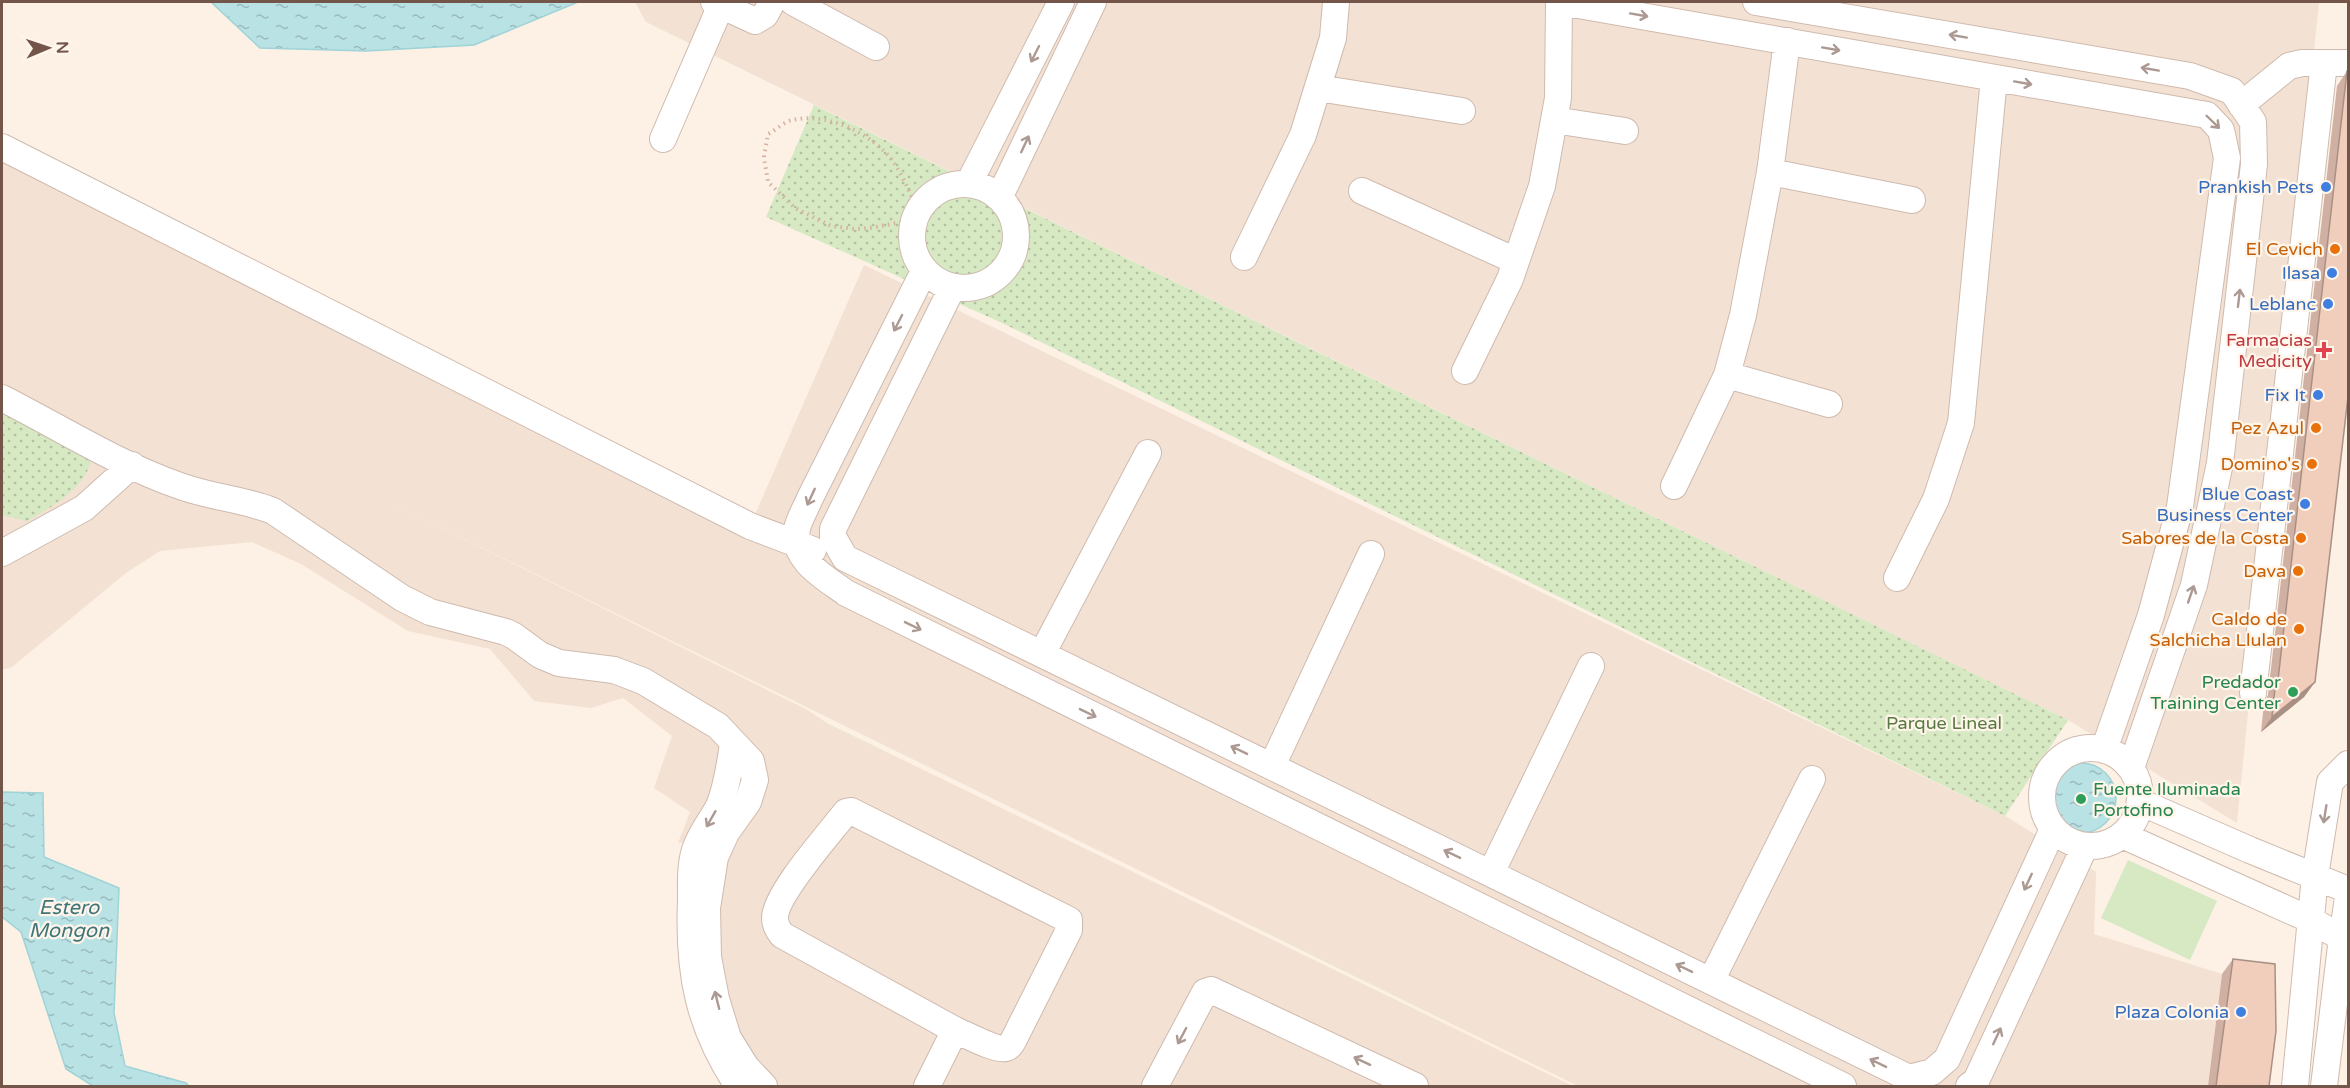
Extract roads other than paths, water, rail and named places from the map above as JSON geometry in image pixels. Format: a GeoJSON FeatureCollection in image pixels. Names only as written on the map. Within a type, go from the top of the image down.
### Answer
{"type":"FeatureCollection","features":[{"type":"Feature","properties":{"kind":"street"},"geometry":{"type":"LineString","coordinates":[[663,139],[717,3],[755,21],[765,15],[772,2]]}},
{"type":"Feature","properties":{"kind":"street"},"geometry":{"type":"LineString","coordinates":[[793,2],[876,47]]}},
{"type":"Feature","properties":{"kind":"street"},"geometry":{"type":"LineString","coordinates":[[969,183],[1061,2]]}},
{"type":"Feature","properties":{"kind":"street"},"geometry":{"type":"LineString","coordinates":[[1000,196],[1093,2]]}},
{"type":"Feature","properties":{"kind":"street"},"geometry":{"type":"LineString","coordinates":[[1244,257],[1303,135],[1333,39],[1336,2]]}},
{"type":"Feature","properties":{"kind":"street"},"geometry":{"type":"LineString","coordinates":[[1465,371],[1510,279],[1542,186],[1558,98],[1560,2],[1677,12],[1787,41],[2207,115],[2221,130],[2227,158],[2180,507],[2151,615],[2104,750]]}},
{"type":"Feature","properties":{"kind":"street"},"geometry":{"type":"LineString","coordinates":[[1756,2],[2190,76],[2232,91],[2253,123],[2254,164],[2220,463],[2194,585],[2131,768]]}},
{"type":"Feature","properties":{"kind":"street"},"geometry":{"type":"LineString","coordinates":[[1674,486],[1726,375],[1743,315],[1770,172],[1787,41]]}},
{"type":"Feature","properties":{"kind":"street"},"geometry":{"type":"LineString","coordinates":[[2241,105],[2289,66],[2302,63],[2336,63],[2253,693]]}},
{"type":"Feature","properties":{"kind":"street"},"geometry":{"type":"LineString","coordinates":[[1897,578],[1936,499],[1961,423],[1994,78]]}},
{"type":"Feature","properties":{"kind":"street"},"geometry":{"type":"LineString","coordinates":[[1318,88],[1462,111]]}},
{"type":"Feature","properties":{"kind":"street"},"geometry":{"type":"LineString","coordinates":[[1554,120],[1625,131]]}},
{"type":"Feature","properties":{"kind":"street"},"geometry":{"type":"LineString","coordinates":[[2,147],[750,526],[799,546],[845,558],[1909,1078],[1934,1079],[1947,1059],[2053,829]]}},
{"type":"Feature","properties":{"kind":"street"},"geometry":{"type":"LineString","coordinates":[[1770,172],[1912,200]]}},
{"type":"Feature","properties":{"kind":"street"},"geometry":{"type":"LineString","coordinates":[[969,183],[985,187],[1000,196],[1010,210],[1016,244],[1011,260],[1000,274],[986,284],[970,289],[952,288],[937,281],[924,271],[915,255],[911,237],[921,204],[935,191],[951,184],[969,183]]}},
{"type":"Feature","properties":{"kind":"street"},"geometry":{"type":"LineString","coordinates":[[1362,191],[1516,261]]}},
{"type":"Feature","properties":{"kind":"street"},"geometry":{"type":"LineString","coordinates":[[924,271],[810,498],[797,530],[799,546],[809,566],[846,593],[1844,1086]]}},
{"type":"Feature","properties":{"kind":"street"},"geometry":{"type":"LineString","coordinates":[[845,558],[833,537],[832,529],[952,288]]}},
{"type":"Feature","properties":{"kind":"street"},"geometry":{"type":"LineString","coordinates":[[2199,370],[2230,376]]}},
{"type":"Feature","properties":{"kind":"street"},"geometry":{"type":"LineString","coordinates":[[1726,375],[1829,404]]}},
{"type":"Feature","properties":{"kind":"street"},"geometry":{"type":"LineString","coordinates":[[2,398],[132,465],[180,486],[257,504],[273,511],[402,598],[430,612],[506,632],[540,655],[559,663],[614,670],[643,681],[718,726],[751,761],[754,780],[748,802],[726,833],[708,847]]}},
{"type":"Feature","properties":{"kind":"street"},"geometry":{"type":"LineString","coordinates":[[1042,654],[1148,453]]}},
{"type":"Feature","properties":{"kind":"street"},"geometry":{"type":"LineString","coordinates":[[2,553],[84,508],[132,465]]}},
{"type":"Feature","properties":{"kind":"street"},"geometry":{"type":"LineString","coordinates":[[2,530],[26,538]]}},
{"type":"Feature","properties":{"kind":"street"},"geometry":{"type":"LineString","coordinates":[[1272,766],[1371,554]]}},
{"type":"Feature","properties":{"kind":"street"},"geometry":{"type":"LineString","coordinates":[[1491,873],[1591,666]]}},
{"type":"Feature","properties":{"kind":"street"},"geometry":{"type":"LineString","coordinates":[[733,744],[724,791],[708,847],[691,880],[689,938],[693,980],[705,1023],[726,1069],[738,1086]]}},
{"type":"Feature","properties":{"kind":"street"},"geometry":{"type":"LineString","coordinates":[[2089,747],[2104,750],[2119,757],[2131,768],[2136,779],[2140,802],[2131,826],[2122,835],[2098,846],[2085,846],[2067,840],[2053,829],[2045,816],[2041,800],[2043,784],[2049,770],[2060,758],[2073,751],[2089,747]]}},
{"type":"Feature","properties":{"kind":"street"},"geometry":{"type":"LineString","coordinates":[[2295,1086],[2316,876],[2330,782],[2349,764]]}},
{"type":"Feature","properties":{"kind":"street"},"geometry":{"type":"LineString","coordinates":[[1711,981],[1812,779]]}},
{"type":"Feature","properties":{"kind":"street"},"geometry":{"type":"LineString","coordinates":[[724,791],[748,802]]}},
{"type":"Feature","properties":{"kind":"street"},"geometry":{"type":"LineString","coordinates":[[2140,802],[2349,890]]}},
{"type":"Feature","properties":{"kind":"street"},"geometry":{"type":"LineString","coordinates":[[847,811],[1069,920],[1069,930],[1011,1045],[1003,1048],[955,1030],[782,935],[778,930],[775,916],[781,897],[847,811]]}},
{"type":"Feature","properties":{"kind":"street"},"geometry":{"type":"LineString","coordinates":[[1364,849],[1380,819]]}},
{"type":"Feature","properties":{"kind":"street"},"geometry":{"type":"LineString","coordinates":[[2122,835],[2311,920],[2342,938]]}},
{"type":"Feature","properties":{"kind":"street"},"geometry":{"type":"LineString","coordinates":[[2199,870],[2215,835]]}},
{"type":"Feature","properties":{"kind":"street"},"geometry":{"type":"LineString","coordinates":[[1969,1086],[1976,1081],[2085,846]]}},
{"type":"Feature","properties":{"kind":"street"},"geometry":{"type":"LineString","coordinates":[[708,847],[715,857],[707,908],[708,957],[716,999],[728,1038],[746,1067],[764,1086]]}},
{"type":"Feature","properties":{"kind":"street"},"geometry":{"type":"LineString","coordinates":[[2269,901],[2283,863]]}},
{"type":"Feature","properties":{"kind":"street"},"geometry":{"type":"LineString","coordinates":[[2324,1086],[2349,898]]}},
{"type":"Feature","properties":{"kind":"street"},"geometry":{"type":"LineString","coordinates":[[1155,1086],[1205,992],[1211,990],[1415,1086]]}},
{"type":"Feature","properties":{"kind":"street"},"geometry":{"type":"LineString","coordinates":[[927,1086],[955,1030]]}},
{"type":"Feature","properties":{"kind":"water"},"geometry":{"type":"Polygon","coordinates":[[[211,2],[578,2],[474,45],[366,51],[260,48],[211,2]]]}},
{"type":"Feature","properties":{"kind":"water","name":"Fuente Iluminada Portofino"},"geometry":{"type":"Polygon","coordinates":[[[2081,763],[2094,766],[2106,773],[2113,785],[2116,798],[2113,811],[2106,823],[2094,830],[2081,833],[2068,830],[2056,823],[2049,811],[2046,798],[2049,785],[2056,773],[2068,766],[2081,763]]]}},
{"type":"Feature","properties":{"kind":"water","name":"Estero Mongon"},"geometry":{"type":"Polygon","coordinates":[[[2,792],[43,793],[44,857],[119,888],[114,1013],[125,1066],[186,1083],[189,1086],[93,1086],[66,1069],[21,932],[2,917],[2,792]]]}},
{"type":"Feature","properties":{"kind":"place","name":"Prankish Pets"},"geometry":{"type":"Point","coordinates":[2326,187]}},
{"type":"Feature","properties":{"kind":"place","name":"El Cevich"},"geometry":{"type":"Point","coordinates":[2335,249]}},
{"type":"Feature","properties":{"kind":"place","name":"Ilasa"},"geometry":{"type":"Point","coordinates":[2332,273]}},
{"type":"Feature","properties":{"kind":"place","name":"Leblanc"},"geometry":{"type":"Point","coordinates":[2328,304]}},
{"type":"Feature","properties":{"kind":"place","name":"Farmacias Medicity"},"geometry":{"type":"Point","coordinates":[2324,350]}},
{"type":"Feature","properties":{"kind":"place","name":"Fix It"},"geometry":{"type":"Point","coordinates":[2318,395]}},
{"type":"Feature","properties":{"kind":"place","name":"Pez Azul"},"geometry":{"type":"Point","coordinates":[2316,428]}},
{"type":"Feature","properties":{"kind":"place","name":"Domino's"},"geometry":{"type":"Point","coordinates":[2312,464]}},
{"type":"Feature","properties":{"kind":"place","name":"Blue Coast Business Center"},"geometry":{"type":"Point","coordinates":[2305,504]}},
{"type":"Feature","properties":{"kind":"place","name":"Sabores de la Costa"},"geometry":{"type":"Point","coordinates":[2301,538]}},
{"type":"Feature","properties":{"kind":"place","name":"Dava"},"geometry":{"type":"Point","coordinates":[2298,571]}},
{"type":"Feature","properties":{"kind":"place","name":"Caldo de Salchicha Llulan"},"geometry":{"type":"Point","coordinates":[2299,629]}},
{"type":"Feature","properties":{"kind":"place","name":"Predador Training Center"},"geometry":{"type":"Point","coordinates":[2293,692]}},
{"type":"Feature","properties":{"kind":"place","name":"Fuente Iluminada Portofino"},"geometry":{"type":"Point","coordinates":[2081,799]}},
{"type":"Feature","properties":{"kind":"place","name":"Plaza Colonia"},"geometry":{"type":"Point","coordinates":[2241,1012]}},
{"type":"Feature","properties":{"kind":"park label","name":"Parque Lineal"},"geometry":{"type":"Point","coordinates":[1944,723]}}]}
